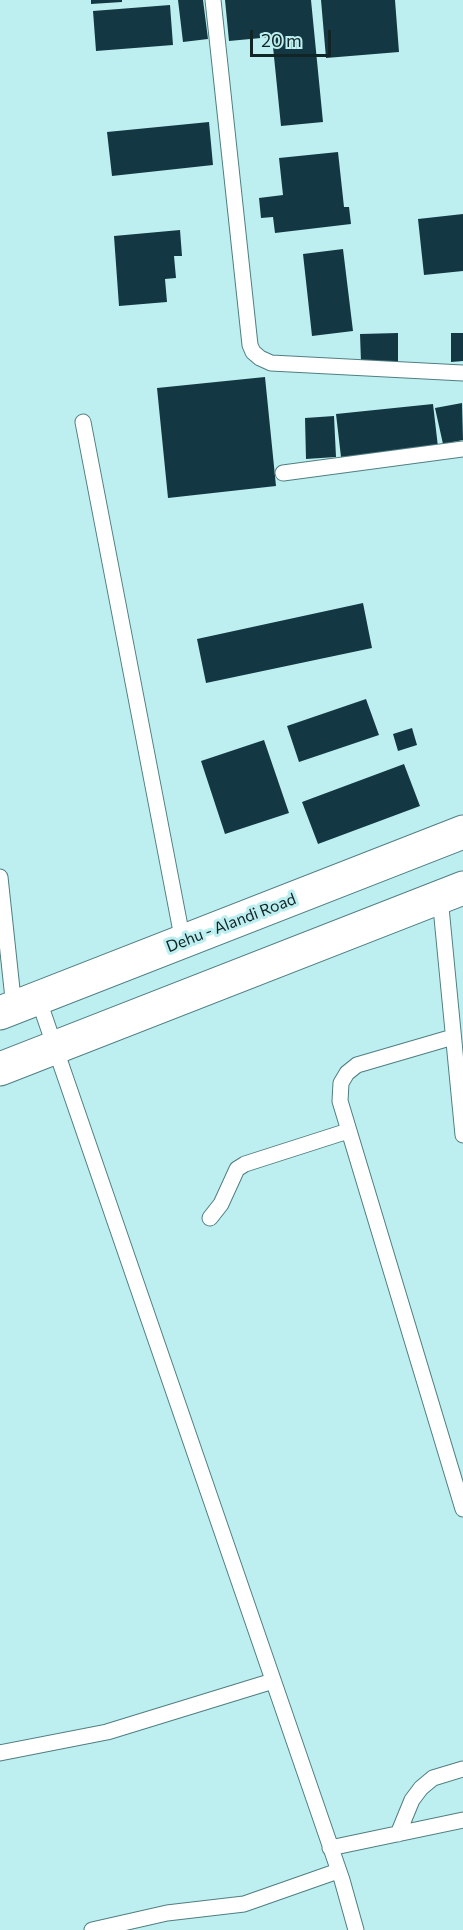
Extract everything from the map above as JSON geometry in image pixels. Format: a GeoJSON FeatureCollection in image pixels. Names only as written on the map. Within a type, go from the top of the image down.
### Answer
{"type":"FeatureCollection","features":[{"type":"Feature","properties":{"kind":"main road","name":"Dehu - Alandi Road"},"geometry":{"type":"LineString","coordinates":[[17,1006],[463,832]]}},
{"type":"Feature","properties":{"kind":"main road"},"geometry":{"type":"LineString","coordinates":[[0,1069],[452,893]]}},
{"type":"Feature","properties":{"kind":"lane"},"geometry":{"type":"LineString","coordinates":[[213,0],[250,345],[253,352],[271,363],[463,373]]}},
{"type":"Feature","properties":{"kind":"lane"},"geometry":{"type":"LineString","coordinates":[[83,422],[183,942]]}},
{"type":"Feature","properties":{"kind":"lane"},"geometry":{"type":"LineString","coordinates":[[283,473],[463,449]]}},
{"type":"Feature","properties":{"kind":"lane"},"geometry":{"type":"LineString","coordinates":[[0,877],[17,1006],[56,1047],[338,1871],[356,1930]]}},
{"type":"Feature","properties":{"kind":"lane"},"geometry":{"type":"LineString","coordinates":[[452,893],[453,1036],[463,1135]]}},
{"type":"Feature","properties":{"kind":"lane"},"geometry":{"type":"LineString","coordinates":[[453,1036],[357,1065],[346,1072],[341,1083],[340,1101],[463,1509]]}},
{"type":"Feature","properties":{"kind":"lane"},"geometry":{"type":"LineString","coordinates":[[210,1218],[221,1204],[237,1169],[245,1164],[348,1131]]}},
{"type":"Feature","properties":{"kind":"lane"},"geometry":{"type":"LineString","coordinates":[[0,1754],[107,1732],[273,1682]]}},
{"type":"Feature","properties":{"kind":"lane"},"geometry":{"type":"LineString","coordinates":[[398,1834],[412,1800],[421,1788],[433,1778],[463,1769]]}},
{"type":"Feature","properties":{"kind":"lane"},"geometry":{"type":"LineString","coordinates":[[330,1848],[463,1820]]}},
{"type":"Feature","properties":{"kind":"lane"},"geometry":{"type":"LineString","coordinates":[[93,1930],[167,1913],[244,1904],[338,1871]]}},
{"type":"Feature","properties":{"kind":"building"},"geometry":{"type":"Polygon","coordinates":[[[91,0],[122,0],[122,2],[91,4],[91,0]]]}},
{"type":"Feature","properties":{"kind":"building"},"geometry":{"type":"Polygon","coordinates":[[[178,0],[203,0],[208,39],[183,42],[178,0]]]}},
{"type":"Feature","properties":{"kind":"building"},"geometry":{"type":"Polygon","coordinates":[[[225,0],[311,0],[323,122],[281,126],[272,37],[229,41],[225,0]]]}},
{"type":"Feature","properties":{"kind":"building"},"geometry":{"type":"Polygon","coordinates":[[[321,0],[395,0],[399,52],[326,58],[321,0]]]}},
{"type":"Feature","properties":{"kind":"building"},"geometry":{"type":"Polygon","coordinates":[[[170,5],[173,45],[96,51],[93,11],[170,5]]]}},
{"type":"Feature","properties":{"kind":"building"},"geometry":{"type":"Polygon","coordinates":[[[209,122],[213,165],[112,176],[107,132],[209,122]]]}},
{"type":"Feature","properties":{"kind":"building"},"geometry":{"type":"Polygon","coordinates":[[[338,152],[344,207],[349,207],[351,224],[275,233],[273,217],[261,218],[259,198],[283,195],[279,158],[338,152]]]}},
{"type":"Feature","properties":{"kind":"building"},"geometry":{"type":"Polygon","coordinates":[[[463,214],[463,271],[424,275],[418,219],[463,214]]]}},
{"type":"Feature","properties":{"kind":"building"},"geometry":{"type":"Polygon","coordinates":[[[180,230],[182,256],[174,256],[176,278],[165,279],[167,302],[119,306],[114,236],[180,230]]]}},
{"type":"Feature","properties":{"kind":"building"},"geometry":{"type":"Polygon","coordinates":[[[343,249],[353,331],[312,336],[303,254],[343,249]]]}},
{"type":"Feature","properties":{"kind":"building"},"geometry":{"type":"Polygon","coordinates":[[[398,333],[398,362],[361,362],[360,334],[398,333]]]}},
{"type":"Feature","properties":{"kind":"building"},"geometry":{"type":"Polygon","coordinates":[[[451,333],[463,333],[463,361],[451,362],[451,333]]]}},
{"type":"Feature","properties":{"kind":"building"},"geometry":{"type":"Polygon","coordinates":[[[265,377],[276,486],[168,498],[157,388],[265,377]]]}},
{"type":"Feature","properties":{"kind":"building"},"geometry":{"type":"Polygon","coordinates":[[[462,403],[463,440],[443,444],[435,408],[462,403]]]}},
{"type":"Feature","properties":{"kind":"building"},"geometry":{"type":"Polygon","coordinates":[[[433,404],[438,447],[341,457],[336,414],[433,404]]]}},
{"type":"Feature","properties":{"kind":"building"},"geometry":{"type":"Polygon","coordinates":[[[334,416],[336,457],[306,459],[305,418],[334,416]]]}},
{"type":"Feature","properties":{"kind":"building"},"geometry":{"type":"Polygon","coordinates":[[[363,603],[372,648],[206,683],[197,639],[363,603]]]}},
{"type":"Feature","properties":{"kind":"building"},"geometry":{"type":"Polygon","coordinates":[[[366,699],[379,735],[299,762],[287,726],[366,699]]]}},
{"type":"Feature","properties":{"kind":"building"},"geometry":{"type":"Polygon","coordinates":[[[412,728],[417,745],[398,751],[393,734],[412,728]]]}},
{"type":"Feature","properties":{"kind":"building"},"geometry":{"type":"Polygon","coordinates":[[[264,740],[289,813],[225,834],[201,761],[264,740]]]}},
{"type":"Feature","properties":{"kind":"building"},"geometry":{"type":"Polygon","coordinates":[[[404,764],[420,806],[318,844],[302,802],[404,764]]]}}]}
